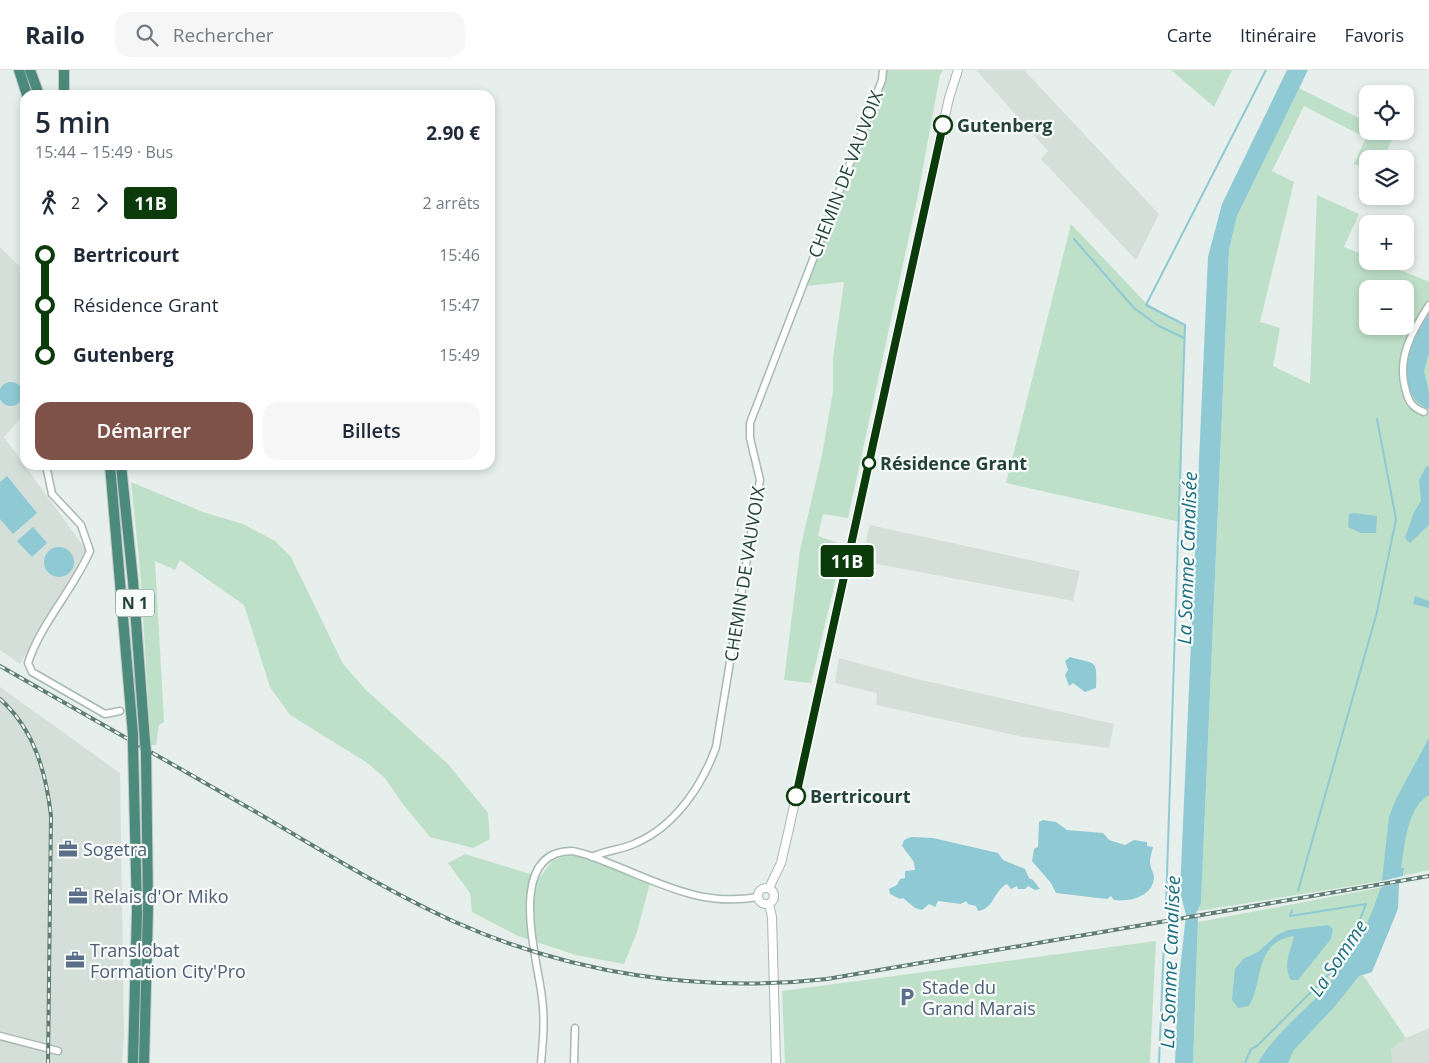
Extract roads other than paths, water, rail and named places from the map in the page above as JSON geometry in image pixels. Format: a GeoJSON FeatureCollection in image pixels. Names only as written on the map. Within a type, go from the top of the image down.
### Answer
{"type":"FeatureCollection","features":[{"type":"Feature","properties":{"kind":"highway"},"geometry":{"type":"LineString","coordinates":[[19,70],[25,90]]}},
{"type":"Feature","properties":{"kind":"highway"},"geometry":{"type":"LineString","coordinates":[[30,70],[37,90]]}},
{"type":"Feature","properties":{"kind":"highway"},"geometry":{"type":"LineString","coordinates":[[64,70],[64,90]]}},
{"type":"Feature","properties":{"kind":"highway","name":"N 1"},"geometry":{"type":"LineString","coordinates":[[110,470],[133,740],[137,912],[133,1063]]}},
{"type":"Feature","properties":{"kind":"highway","name":"N 1"},"geometry":{"type":"LineString","coordinates":[[121,470],[133,581],[145,747],[148,906],[144,1063]]}},
{"type":"Feature","properties":{"kind":"street","name":"CHEMIN DE VAUVOIX"},"geometry":{"type":"LineString","coordinates":[[592,857],[638,842],[668,823],[697,788],[708,771],[716,748],[760,480],[750,438],[750,423],[882,80],[883,70]]}},
{"type":"Feature","properties":{"kind":"street"},"geometry":{"type":"LineString","coordinates":[[769,888],[781,863],[788,833],[949,98],[958,70]]}},
{"type":"Feature","properties":{"kind":"street"},"geometry":{"type":"LineString","coordinates":[[1424,412],[1415,408],[1408,401],[1401,373],[1404,355],[1413,332],[1429,305]]}},
{"type":"Feature","properties":{"kind":"street"},"geometry":{"type":"LineString","coordinates":[[47,470],[52,494],[81,525],[90,551],[79,575],[47,624],[28,663],[32,672],[105,714],[120,711]]}},
{"type":"Feature","properties":{"kind":"street"},"geometry":{"type":"LineString","coordinates":[[541,1063],[544,1017],[529,911],[531,890],[536,873],[546,860],[559,852],[572,851],[703,898],[743,900],[758,897]]}},
{"type":"Feature","properties":{"kind":"street"},"geometry":{"type":"LineString","coordinates":[[758,897],[761,890],[769,888]]}},
{"type":"Feature","properties":{"kind":"street"},"geometry":{"type":"LineString","coordinates":[[769,888],[774,894],[773,900],[769,904]]}},
{"type":"Feature","properties":{"kind":"street"},"geometry":{"type":"LineString","coordinates":[[758,897],[762,903],[769,904]]}},
{"type":"Feature","properties":{"kind":"street"},"geometry":{"type":"LineString","coordinates":[[769,904],[772,917],[776,1063]]}},
{"type":"Feature","properties":{"kind":"street"},"geometry":{"type":"LineString","coordinates":[[574,1063],[575,1028]]}},
{"type":"Feature","properties":{"kind":"street"},"geometry":{"type":"LineString","coordinates":[[0,1036],[58,1051]]}},
{"type":"Feature","properties":{"kind":"water"},"geometry":{"type":"Polygon","coordinates":[[[1287,70],[1308,70],[1237,216],[1229,250],[1201,903],[1196,914],[1198,919],[1193,1063],[1175,1063],[1178,988],[1186,915],[1180,892],[1208,257],[1222,204],[1287,70]]]}},
{"type":"Feature","properties":{"kind":"water"},"geometry":{"type":"Polygon","coordinates":[[[1429,313],[1429,353],[1424,371],[1429,392],[1429,409],[1419,403],[1408,387],[1406,367],[1414,336],[1429,313]]]}},
{"type":"Feature","properties":{"kind":"water"},"geometry":{"type":"Polygon","coordinates":[[[11,382],[20,385],[20,403],[11,406],[2,403],[-1,394],[2,385],[11,382]]]}},
{"type":"Feature","properties":{"kind":"water"},"geometry":{"type":"Polygon","coordinates":[[[1429,466],[1429,525],[1410,543],[1405,538],[1414,512],[1421,501],[1419,480],[1426,467],[1429,466]]]}},
{"type":"Feature","properties":{"kind":"water"},"geometry":{"type":"Polygon","coordinates":[[[7,476],[37,513],[13,534],[0,519],[0,482],[7,476]]]}},
{"type":"Feature","properties":{"kind":"water"},"geometry":{"type":"Polygon","coordinates":[[[1349,514],[1377,516],[1376,533],[1361,533],[1348,527],[1349,514]]]}},
{"type":"Feature","properties":{"kind":"water"},"geometry":{"type":"Polygon","coordinates":[[[33,527],[47,543],[32,557],[17,541],[33,527]]]}},
{"type":"Feature","properties":{"kind":"water"},"geometry":{"type":"Polygon","coordinates":[[[59,547],[70,551],[74,562],[70,573],[59,577],[48,573],[44,562],[48,551],[59,547]]]}},
{"type":"Feature","properties":{"kind":"water"},"geometry":{"type":"Polygon","coordinates":[[[1415,596],[1429,601],[1429,608],[1413,604],[1415,596]]]}},
{"type":"Feature","properties":{"kind":"water"},"geometry":{"type":"Polygon","coordinates":[[[1070,657],[1094,664],[1096,688],[1085,692],[1073,683],[1069,686],[1065,675],[1068,670],[1065,661],[1070,657]]]}},
{"type":"Feature","properties":{"kind":"water"},"geometry":{"type":"Polygon","coordinates":[[[1429,738],[1429,795],[1416,808],[1408,827],[1401,868],[1404,868],[1403,876],[1382,881],[1389,817],[1396,799],[1429,738]]]}},
{"type":"Feature","properties":{"kind":"water"},"geometry":{"type":"Polygon","coordinates":[[[1043,820],[1056,822],[1067,830],[1103,833],[1109,840],[1125,845],[1134,840],[1147,842],[1147,846],[1153,847],[1150,862],[1154,878],[1149,890],[1139,897],[1127,900],[1114,900],[1111,896],[1107,899],[1056,893],[1051,883],[1032,861],[1034,849],[1038,847],[1039,822],[1043,820]]]}},
{"type":"Feature","properties":{"kind":"water"},"geometry":{"type":"Polygon","coordinates":[[[911,837],[933,838],[998,853],[1003,860],[1025,869],[1029,878],[1040,889],[1035,890],[1028,886],[1025,889],[1018,889],[1017,886],[1011,889],[1007,884],[999,890],[987,907],[978,911],[976,906],[968,904],[966,901],[961,904],[938,901],[935,907],[929,904],[922,910],[915,908],[903,898],[900,899],[890,894],[889,889],[897,885],[900,879],[905,878],[905,871],[915,870],[914,862],[902,846],[904,840],[911,837]]]}},
{"type":"Feature","properties":{"kind":"water"},"geometry":{"type":"Polygon","coordinates":[[[1399,883],[1398,909],[1372,972],[1359,976],[1335,1006],[1293,1051],[1288,1063],[1258,1063],[1277,1037],[1339,972],[1363,933],[1381,887],[1399,883]]]}},
{"type":"Feature","properties":{"kind":"water"},"geometry":{"type":"Polygon","coordinates":[[[1328,925],[1333,929],[1331,939],[1298,980],[1291,980],[1287,969],[1294,936],[1281,940],[1272,946],[1262,964],[1254,996],[1249,1006],[1238,1008],[1232,1000],[1235,969],[1243,959],[1258,952],[1277,935],[1288,930],[1328,925]]]}},
{"type":"Feature","properties":{"kind":"waterway","name":"La Somme Canalisée"},"geometry":{"type":"LineString","coordinates":[[1166,905],[1185,325],[1146,305],[1266,70]]}},
{"type":"Feature","properties":{"kind":"waterway"},"geometry":{"type":"LineString","coordinates":[[1074,239],[1134,308],[1157,325],[1184,338]]}},
{"type":"Feature","properties":{"kind":"waterway"},"geometry":{"type":"LineString","coordinates":[[1298,891],[1377,612],[1396,519],[1377,419]]}},
{"type":"Feature","properties":{"kind":"waterway","name":"La Somme"},"geometry":{"type":"LineString","coordinates":[[1245,1063],[1251,1049],[1257,1046],[1335,968],[1356,930],[1366,904],[1290,916],[1292,910]]}},
{"type":"Feature","properties":{"kind":"waterway","name":"La Somme Canalisée"},"geometry":{"type":"LineString","coordinates":[[1159,1063],[1164,942]]}},
{"type":"Feature","properties":{"kind":"railway"},"geometry":{"type":"LineString","coordinates":[[0,666],[354,870],[429,910],[499,940],[545,955],[591,967],[637,975],[684,981],[732,983],[779,983],[827,979],[1429,876]]}},
{"type":"Feature","properties":{"kind":"railway"},"geometry":{"type":"LineString","coordinates":[[0,699],[12,711],[30,738],[42,768],[49,800],[51,816],[48,1063]]}},
{"type":"Feature","properties":{"kind":"place","name":"Gutenberg"},"geometry":{"type":"Point","coordinates":[943,125]}},
{"type":"Feature","properties":{"kind":"place","name":"Résidence Grant"},"geometry":{"type":"Point","coordinates":[869,463]}},
{"type":"Feature","properties":{"kind":"place","name":"Bertricourt"},"geometry":{"type":"Point","coordinates":[796,796]}},
{"type":"Feature","properties":{"kind":"place","name":"Sogetra"},"geometry":{"type":"Point","coordinates":[68,849]}},
{"type":"Feature","properties":{"kind":"place","name":"Relais d'Or Miko"},"geometry":{"type":"Point","coordinates":[78,896]}},
{"type":"Feature","properties":{"kind":"place","name":"Translobat Formation City'Pro"},"geometry":{"type":"Point","coordinates":[75,960]}},
{"type":"Feature","properties":{"kind":"place","name":"Stade du Grand Marais"},"geometry":{"type":"Point","coordinates":[907,997]}}]}
